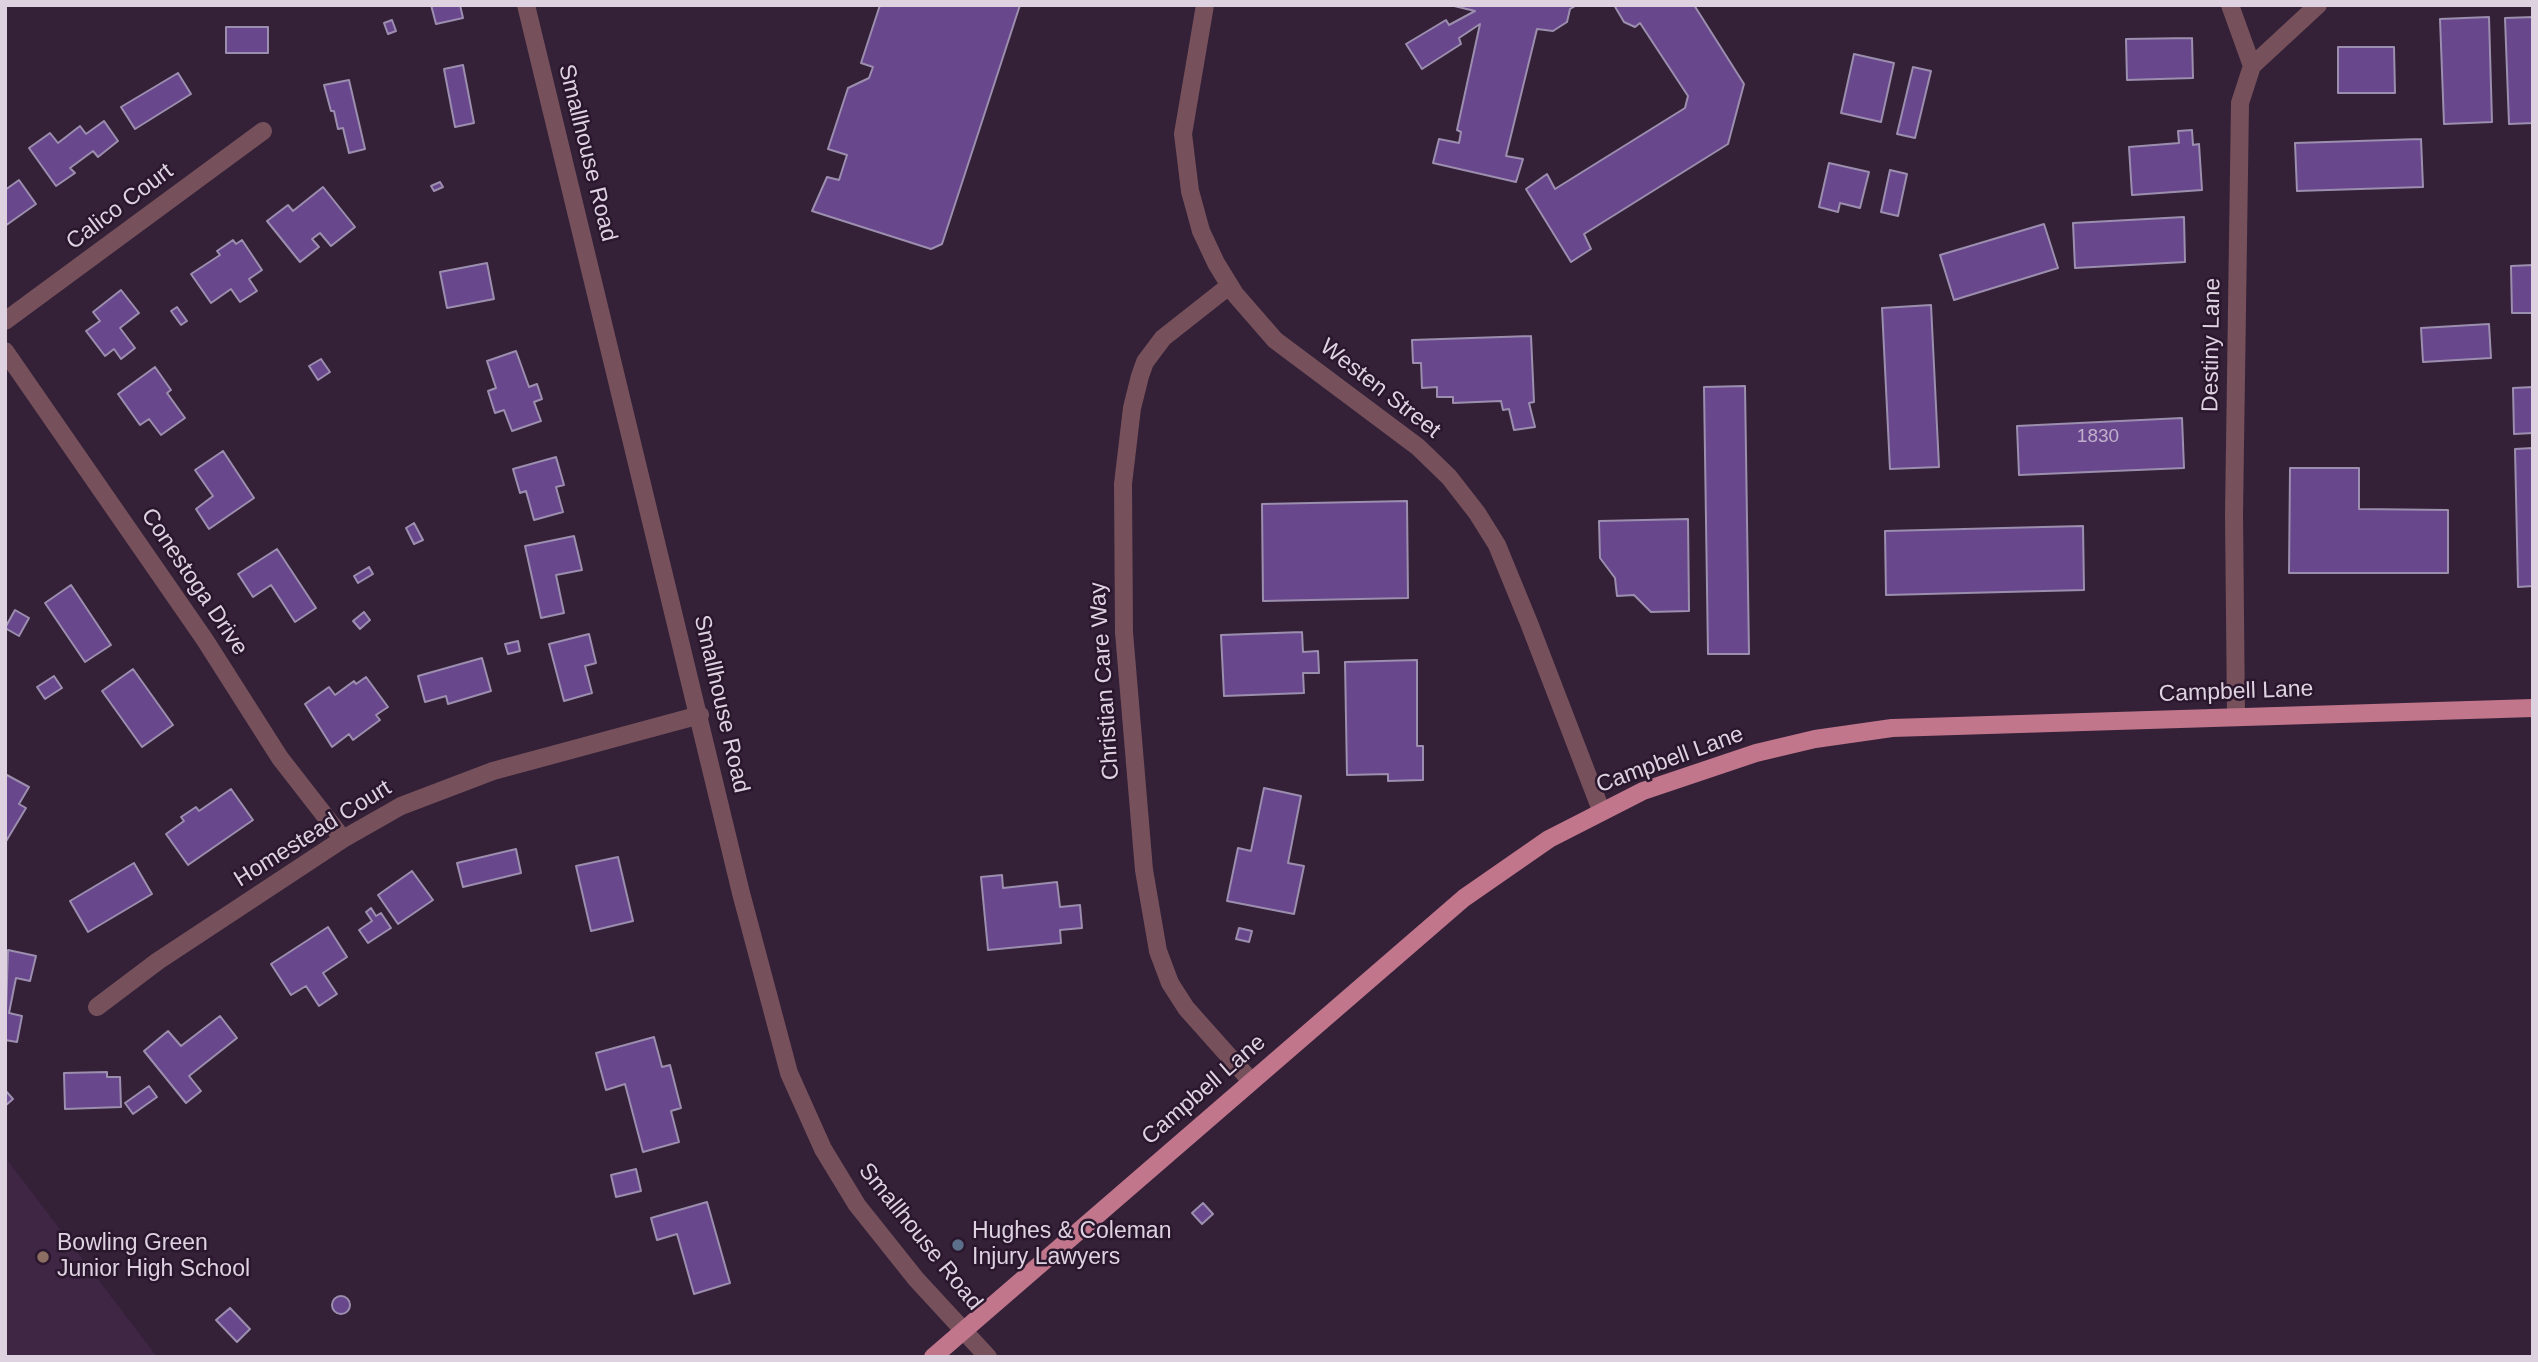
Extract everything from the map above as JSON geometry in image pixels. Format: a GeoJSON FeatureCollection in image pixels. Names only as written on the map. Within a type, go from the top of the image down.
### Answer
{"type":"FeatureCollection","features":[{"type":"Feature","properties":{"kind":"main road","name":"Campbell Lane"},"geometry":{"type":"LineString","coordinates":[[933,1357],[1464,898],[1527,853],[1601,810],[1697,771],[1756,753],[1828,737],[1892,728],[2533,708]]}},
{"type":"Feature","properties":{"kind":"street","name":"Smallhouse Road"},"geometry":{"type":"LineString","coordinates":[[526,5],[700,715],[744,906],[789,1073],[823,1149],[857,1205],[916,1279],[988,1357]]}},
{"type":"Feature","properties":{"kind":"street","name":"Westen Street"},"geometry":{"type":"LineString","coordinates":[[1205,5],[1183,134],[1185,158],[1199,224],[1229,286],[1275,340],[1418,447],[1449,477],[1477,513],[1497,545],[1511,578],[1601,810]]}},
{"type":"Feature","properties":{"kind":"street"},"geometry":{"type":"LineString","coordinates":[[2230,5],[2252,66]]}},
{"type":"Feature","properties":{"kind":"street","name":"Destiny Lane"},"geometry":{"type":"LineString","coordinates":[[2236,716],[2234,514],[2240,103],[2252,66],[2318,5]]}},
{"type":"Feature","properties":{"kind":"street","name":"Calico Court"},"geometry":{"type":"LineString","coordinates":[[5,321],[263,131]]}},
{"type":"Feature","properties":{"kind":"street","name":"Christian Care Way"},"geometry":{"type":"LineString","coordinates":[[1229,286],[1163,338],[1145,362],[1140,376],[1132,408],[1123,484],[1124,632],[1144,870],[1158,951],[1170,983],[1186,1008],[1251,1081]]}},
{"type":"Feature","properties":{"kind":"street","name":"Conestoga Drive"},"geometry":{"type":"LineString","coordinates":[[5,351],[205,640],[280,758],[343,839]]}},
{"type":"Feature","properties":{"kind":"street","name":"Homestead Court"},"geometry":{"type":"LineString","coordinates":[[97,1007],[158,961],[343,839],[401,806],[493,771],[700,715]]}},
{"type":"Feature","properties":{"kind":"shaded area","name":"Bowling Green Junior High School"},"geometry":{"type":"Polygon","coordinates":[[[5,1157],[157,1357],[5,1357],[5,1157]]]}},
{"type":"Feature","properties":{"kind":"building"},"geometry":{"type":"Polygon","coordinates":[[[431,5],[460,5],[463,18],[436,24],[431,5]]]}},
{"type":"Feature","properties":{"kind":"building"},"geometry":{"type":"Polygon","coordinates":[[[880,5],[1020,5],[942,244],[931,249],[812,211],[827,177],[839,180],[847,155],[828,149],[848,88],[869,78],[873,67],[861,63],[880,5]]]}},
{"type":"Feature","properties":{"kind":"building"},"geometry":{"type":"Polygon","coordinates":[[[1450,5],[1577,5],[1570,9],[1567,22],[1553,31],[1537,29],[1506,156],[1523,159],[1516,182],[1433,163],[1439,139],[1459,143],[1461,132],[1457,130],[1480,24],[1459,38],[1461,44],[1422,69],[1406,44],[1446,20],[1449,25],[1475,11],[1450,5]]]}},
{"type":"Feature","properties":{"kind":"building"},"geometry":{"type":"Polygon","coordinates":[[[1614,5],[1694,5],[1744,84],[1728,144],[1584,234],[1591,249],[1571,262],[1526,189],[1547,174],[1555,189],[1685,108],[1688,96],[1640,23],[1635,27],[1624,22],[1614,5]]]}},
{"type":"Feature","properties":{"kind":"building"},"geometry":{"type":"Polygon","coordinates":[[[2489,17],[2492,122],[2444,124],[2440,19],[2489,17]]]}},
{"type":"Feature","properties":{"kind":"building"},"geometry":{"type":"Polygon","coordinates":[[[2533,17],[2533,123],[2509,124],[2505,18],[2533,17]]]}},
{"type":"Feature","properties":{"kind":"building"},"geometry":{"type":"Polygon","coordinates":[[[392,20],[396,31],[388,34],[384,23],[392,20]]]}},
{"type":"Feature","properties":{"kind":"building"},"geometry":{"type":"Polygon","coordinates":[[[226,27],[268,27],[268,53],[226,53],[226,27]]]}},
{"type":"Feature","properties":{"kind":"building"},"geometry":{"type":"Polygon","coordinates":[[[2192,38],[2193,78],[2127,80],[2126,39],[2192,38]]]}},
{"type":"Feature","properties":{"kind":"building"},"geometry":{"type":"Polygon","coordinates":[[[2338,47],[2394,47],[2395,93],[2338,93],[2338,47]]]}},
{"type":"Feature","properties":{"kind":"building"},"geometry":{"type":"Polygon","coordinates":[[[1854,54],[1894,63],[1881,122],[1841,113],[1854,54]]]}},
{"type":"Feature","properties":{"kind":"building"},"geometry":{"type":"Polygon","coordinates":[[[463,65],[474,123],[455,127],[444,69],[463,65]]]}},
{"type":"Feature","properties":{"kind":"building"},"geometry":{"type":"Polygon","coordinates":[[[1913,67],[1931,71],[1915,138],[1897,134],[1913,67]]]}},
{"type":"Feature","properties":{"kind":"building"},"geometry":{"type":"Polygon","coordinates":[[[178,73],[191,94],[135,129],[121,107],[178,73]]]}},
{"type":"Feature","properties":{"kind":"building"},"geometry":{"type":"Polygon","coordinates":[[[349,80],[365,149],[349,153],[343,128],[338,129],[324,85],[349,80]]]}},
{"type":"Feature","properties":{"kind":"building"},"geometry":{"type":"Polygon","coordinates":[[[104,121],[118,141],[98,157],[93,151],[70,168],[75,173],[56,186],[29,148],[50,133],[58,143],[80,126],[86,134],[104,121]]]}},
{"type":"Feature","properties":{"kind":"building"},"geometry":{"type":"Polygon","coordinates":[[[2192,130],[2193,145],[2199,144],[2202,190],[2132,195],[2129,147],[2179,143],[2178,131],[2192,130]]]}},
{"type":"Feature","properties":{"kind":"building"},"geometry":{"type":"Polygon","coordinates":[[[2421,139],[2423,187],[2297,191],[2295,143],[2421,139]]]}},
{"type":"Feature","properties":{"kind":"building"},"geometry":{"type":"Polygon","coordinates":[[[1829,163],[1869,172],[1860,208],[1840,203],[1838,212],[1819,207],[1829,163]]]}},
{"type":"Feature","properties":{"kind":"building"},"geometry":{"type":"Polygon","coordinates":[[[1890,170],[1907,174],[1898,216],[1881,212],[1890,170]]]}},
{"type":"Feature","properties":{"kind":"building"},"geometry":{"type":"Polygon","coordinates":[[[19,180],[36,204],[5,226],[5,190],[19,180]]]}},
{"type":"Feature","properties":{"kind":"building"},"geometry":{"type":"Polygon","coordinates":[[[440,182],[443,187],[434,191],[431,186],[440,182]]]}},
{"type":"Feature","properties":{"kind":"building"},"geometry":{"type":"Polygon","coordinates":[[[323,187],[355,227],[331,246],[320,233],[312,239],[319,247],[300,262],[267,221],[288,205],[293,211],[323,187]]]}},
{"type":"Feature","properties":{"kind":"building"},"geometry":{"type":"Polygon","coordinates":[[[2184,217],[2185,262],[2075,268],[2073,223],[2184,217]]]}},
{"type":"Feature","properties":{"kind":"building"},"geometry":{"type":"Polygon","coordinates":[[[2044,224],[2058,268],[1954,300],[1940,255],[2044,224]]]}},
{"type":"Feature","properties":{"kind":"building"},"geometry":{"type":"Polygon","coordinates":[[[233,240],[236,244],[242,240],[262,270],[249,279],[257,291],[240,302],[231,289],[211,303],[191,274],[220,255],[217,251],[233,240]]]}},
{"type":"Feature","properties":{"kind":"building"},"geometry":{"type":"Polygon","coordinates":[[[487,263],[494,299],[447,308],[440,272],[487,263]]]}},
{"type":"Feature","properties":{"kind":"building"},"geometry":{"type":"Polygon","coordinates":[[[2533,265],[2533,313],[2512,313],[2511,266],[2533,265]]]}},
{"type":"Feature","properties":{"kind":"building"},"geometry":{"type":"Polygon","coordinates":[[[121,290],[139,313],[120,328],[135,348],[121,359],[114,349],[105,356],[86,331],[100,321],[93,312],[121,290]]]}},
{"type":"Feature","properties":{"kind":"building"},"geometry":{"type":"Polygon","coordinates":[[[1931,305],[1939,467],[1890,469],[1882,308],[1931,305]]]}},
{"type":"Feature","properties":{"kind":"building"},"geometry":{"type":"Polygon","coordinates":[[[177,307],[187,321],[181,325],[171,311],[177,307]]]}},
{"type":"Feature","properties":{"kind":"building"},"geometry":{"type":"Polygon","coordinates":[[[2489,324],[2491,358],[2423,362],[2421,328],[2489,324]]]}},
{"type":"Feature","properties":{"kind":"building"},"geometry":{"type":"Polygon","coordinates":[[[1531,336],[1534,402],[1529,403],[1535,427],[1514,430],[1509,409],[1503,410],[1501,401],[1453,403],[1453,397],[1437,397],[1437,387],[1422,388],[1421,363],[1413,363],[1412,340],[1531,336]]]}},
{"type":"Feature","properties":{"kind":"building"},"geometry":{"type":"Polygon","coordinates":[[[516,351],[529,387],[537,384],[542,399],[534,402],[541,421],[512,431],[504,410],[495,413],[488,391],[496,388],[487,361],[516,351]]]}},
{"type":"Feature","properties":{"kind":"building"},"geometry":{"type":"Polygon","coordinates":[[[321,359],[330,372],[318,380],[309,366],[321,359]]]}},
{"type":"Feature","properties":{"kind":"building"},"geometry":{"type":"Polygon","coordinates":[[[155,367],[171,390],[167,393],[185,418],[161,435],[149,419],[140,425],[118,394],[155,367]]]}},
{"type":"Feature","properties":{"kind":"building"},"geometry":{"type":"Polygon","coordinates":[[[1745,386],[1749,654],[1708,654],[1704,387],[1745,386]]]}},
{"type":"Feature","properties":{"kind":"building"},"geometry":{"type":"Polygon","coordinates":[[[2533,387],[2533,433],[2514,434],[2513,388],[2533,387]]]}},
{"type":"Feature","properties":{"kind":"building"},"geometry":{"type":"Polygon","coordinates":[[[2182,418],[2184,468],[2019,475],[2017,426],[2182,418]]]}},
{"type":"Feature","properties":{"kind":"building"},"geometry":{"type":"Polygon","coordinates":[[[2533,448],[2533,586],[2518,587],[2515,449],[2533,448]]]}},
{"type":"Feature","properties":{"kind":"building"},"geometry":{"type":"Polygon","coordinates":[[[223,451],[254,498],[209,529],[196,509],[213,496],[195,470],[223,451]]]}},
{"type":"Feature","properties":{"kind":"building"},"geometry":{"type":"Polygon","coordinates":[[[556,457],[564,485],[556,487],[563,512],[534,520],[526,491],[520,493],[513,469],[556,457]]]}},
{"type":"Feature","properties":{"kind":"building"},"geometry":{"type":"Polygon","coordinates":[[[2290,468],[2359,468],[2359,509],[2448,510],[2448,573],[2289,573],[2290,468]]]}},
{"type":"Feature","properties":{"kind":"building"},"geometry":{"type":"Polygon","coordinates":[[[1407,501],[1408,598],[1263,601],[1262,504],[1407,501]]]}},
{"type":"Feature","properties":{"kind":"building"},"geometry":{"type":"Polygon","coordinates":[[[1688,519],[1689,611],[1651,612],[1634,595],[1617,596],[1615,578],[1600,558],[1599,521],[1688,519]]]}},
{"type":"Feature","properties":{"kind":"building"},"geometry":{"type":"Polygon","coordinates":[[[414,523],[423,540],[414,544],[406,528],[414,523]]]}},
{"type":"Feature","properties":{"kind":"building"},"geometry":{"type":"Polygon","coordinates":[[[2083,526],[2084,590],[1886,595],[1885,531],[2083,526]]]}},
{"type":"Feature","properties":{"kind":"building"},"geometry":{"type":"Polygon","coordinates":[[[574,536],[582,570],[556,575],[564,613],[541,618],[525,546],[574,536]]]}},
{"type":"Feature","properties":{"kind":"building"},"geometry":{"type":"Polygon","coordinates":[[[277,549],[316,608],[295,622],[271,585],[253,597],[238,574],[277,549]]]}},
{"type":"Feature","properties":{"kind":"building"},"geometry":{"type":"Polygon","coordinates":[[[369,567],[373,574],[358,583],[354,576],[369,567]]]}},
{"type":"Feature","properties":{"kind":"building"},"geometry":{"type":"Polygon","coordinates":[[[71,585],[111,645],[85,662],[45,603],[71,585]]]}},
{"type":"Feature","properties":{"kind":"building"},"geometry":{"type":"Polygon","coordinates":[[[15,610],[29,618],[19,636],[5,628],[15,610]]]}},
{"type":"Feature","properties":{"kind":"building"},"geometry":{"type":"Polygon","coordinates":[[[364,612],[370,620],[360,629],[353,621],[364,612]]]}},
{"type":"Feature","properties":{"kind":"building"},"geometry":{"type":"Polygon","coordinates":[[[1302,632],[1303,652],[1318,651],[1319,673],[1303,673],[1304,693],[1224,696],[1221,635],[1302,632]]]}},
{"type":"Feature","properties":{"kind":"building"},"geometry":{"type":"Polygon","coordinates":[[[589,634],[596,663],[585,666],[592,693],[564,701],[549,644],[589,634]]]}},
{"type":"Feature","properties":{"kind":"building"},"geometry":{"type":"Polygon","coordinates":[[[518,641],[520,651],[508,654],[505,644],[518,641]]]}},
{"type":"Feature","properties":{"kind":"building"},"geometry":{"type":"Polygon","coordinates":[[[482,658],[491,691],[448,704],[446,696],[425,702],[418,676],[482,658]]]}},
{"type":"Feature","properties":{"kind":"building"},"geometry":{"type":"Polygon","coordinates":[[[1417,660],[1417,746],[1423,746],[1423,780],[1388,781],[1388,774],[1347,775],[1345,662],[1417,660]]]}},
{"type":"Feature","properties":{"kind":"building"},"geometry":{"type":"Polygon","coordinates":[[[133,669],[173,725],[142,747],[102,691],[133,669]]]}},
{"type":"Feature","properties":{"kind":"building"},"geometry":{"type":"Polygon","coordinates":[[[54,676],[62,688],[45,699],[37,687],[54,676]]]}},
{"type":"Feature","properties":{"kind":"building"},"geometry":{"type":"Polygon","coordinates":[[[366,677],[388,707],[376,715],[380,720],[353,740],[349,734],[332,747],[305,704],[329,687],[335,695],[354,681],[356,684],[366,677]]]}},
{"type":"Feature","properties":{"kind":"building"},"geometry":{"type":"Polygon","coordinates":[[[5,774],[29,787],[19,804],[26,808],[5,843],[5,774]]]}},
{"type":"Feature","properties":{"kind":"building"},"geometry":{"type":"Polygon","coordinates":[[[1264,788],[1301,796],[1288,863],[1304,866],[1294,914],[1227,901],[1238,848],[1251,851],[1264,788]]]}},
{"type":"Feature","properties":{"kind":"building"},"geometry":{"type":"Polygon","coordinates":[[[231,789],[253,820],[188,865],[166,834],[184,821],[181,817],[196,807],[199,811],[231,789]]]}},
{"type":"Feature","properties":{"kind":"building"},"geometry":{"type":"Polygon","coordinates":[[[516,849],[521,873],[463,887],[457,863],[516,849]]]}},
{"type":"Feature","properties":{"kind":"building"},"geometry":{"type":"Polygon","coordinates":[[[618,857],[633,921],[591,931],[576,866],[618,857]]]}},
{"type":"Feature","properties":{"kind":"building"},"geometry":{"type":"Polygon","coordinates":[[[134,863],[152,894],[88,932],[70,901],[134,863]]]}},
{"type":"Feature","properties":{"kind":"building"},"geometry":{"type":"Polygon","coordinates":[[[412,871],[433,900],[398,924],[378,895],[412,871]]]}},
{"type":"Feature","properties":{"kind":"building"},"geometry":{"type":"Polygon","coordinates":[[[1002,875],[1003,888],[1057,882],[1060,907],[1080,905],[1082,928],[1060,930],[1061,943],[988,950],[981,877],[1002,875]]]}},
{"type":"Feature","properties":{"kind":"building"},"geometry":{"type":"Polygon","coordinates":[[[371,908],[376,916],[381,913],[391,928],[368,943],[359,930],[372,921],[366,912],[371,908]]]}},
{"type":"Feature","properties":{"kind":"building"},"geometry":{"type":"Polygon","coordinates":[[[328,927],[347,957],[323,973],[337,994],[319,1006],[306,986],[291,995],[271,964],[328,927]]]}},
{"type":"Feature","properties":{"kind":"building"},"geometry":{"type":"Polygon","coordinates":[[[1239,928],[1252,931],[1249,942],[1236,939],[1239,928]]]}},
{"type":"Feature","properties":{"kind":"building"},"geometry":{"type":"Polygon","coordinates":[[[8,950],[36,956],[30,981],[16,978],[9,1013],[22,1016],[17,1042],[5,1040],[8,950]]]}},
{"type":"Feature","properties":{"kind":"building"},"geometry":{"type":"Polygon","coordinates":[[[220,1016],[237,1038],[189,1076],[201,1091],[186,1103],[144,1051],[168,1031],[181,1046],[220,1016]]]}},
{"type":"Feature","properties":{"kind":"building"},"geometry":{"type":"Polygon","coordinates":[[[654,1037],[662,1067],[670,1065],[681,1108],[671,1111],[679,1142],[643,1152],[625,1084],[606,1090],[596,1053],[654,1037]]]}},
{"type":"Feature","properties":{"kind":"building"},"geometry":{"type":"Polygon","coordinates":[[[107,1072],[107,1077],[120,1077],[121,1107],[65,1109],[64,1073],[107,1072]]]}},
{"type":"Feature","properties":{"kind":"building"},"geometry":{"type":"Polygon","coordinates":[[[149,1086],[157,1097],[133,1114],[125,1103],[149,1086]]]}},
{"type":"Feature","properties":{"kind":"building"},"geometry":{"type":"Polygon","coordinates":[[[5,1090],[13,1099],[5,1106],[5,1090]]]}},
{"type":"Feature","properties":{"kind":"building"},"geometry":{"type":"Polygon","coordinates":[[[636,1169],[641,1191],[616,1197],[611,1175],[636,1169]]]}},
{"type":"Feature","properties":{"kind":"building"},"geometry":{"type":"Polygon","coordinates":[[[707,1202],[730,1283],[694,1294],[677,1234],[657,1240],[651,1218],[707,1202]]]}},
{"type":"Feature","properties":{"kind":"building"},"geometry":{"type":"Polygon","coordinates":[[[1203,1203],[1213,1214],[1202,1224],[1192,1213],[1203,1203]]]}},
{"type":"Feature","properties":{"kind":"building"},"geometry":{"type":"Polygon","coordinates":[[[337,1296],[345,1296],[350,1305],[348,1312],[337,1314],[332,1309],[332,1301],[337,1296]]]}},
{"type":"Feature","properties":{"kind":"building"},"geometry":{"type":"Polygon","coordinates":[[[230,1308],[250,1329],[237,1342],[216,1320],[230,1308]]]}},
{"type":"Feature","properties":{"kind":"place","name":"Hughes & Coleman Injury Lawyers"},"geometry":{"type":"Point","coordinates":[958,1245]}},
{"type":"Feature","properties":{"kind":"place","name":"Bowling Green Junior High School"},"geometry":{"type":"Point","coordinates":[43,1257]}}]}
